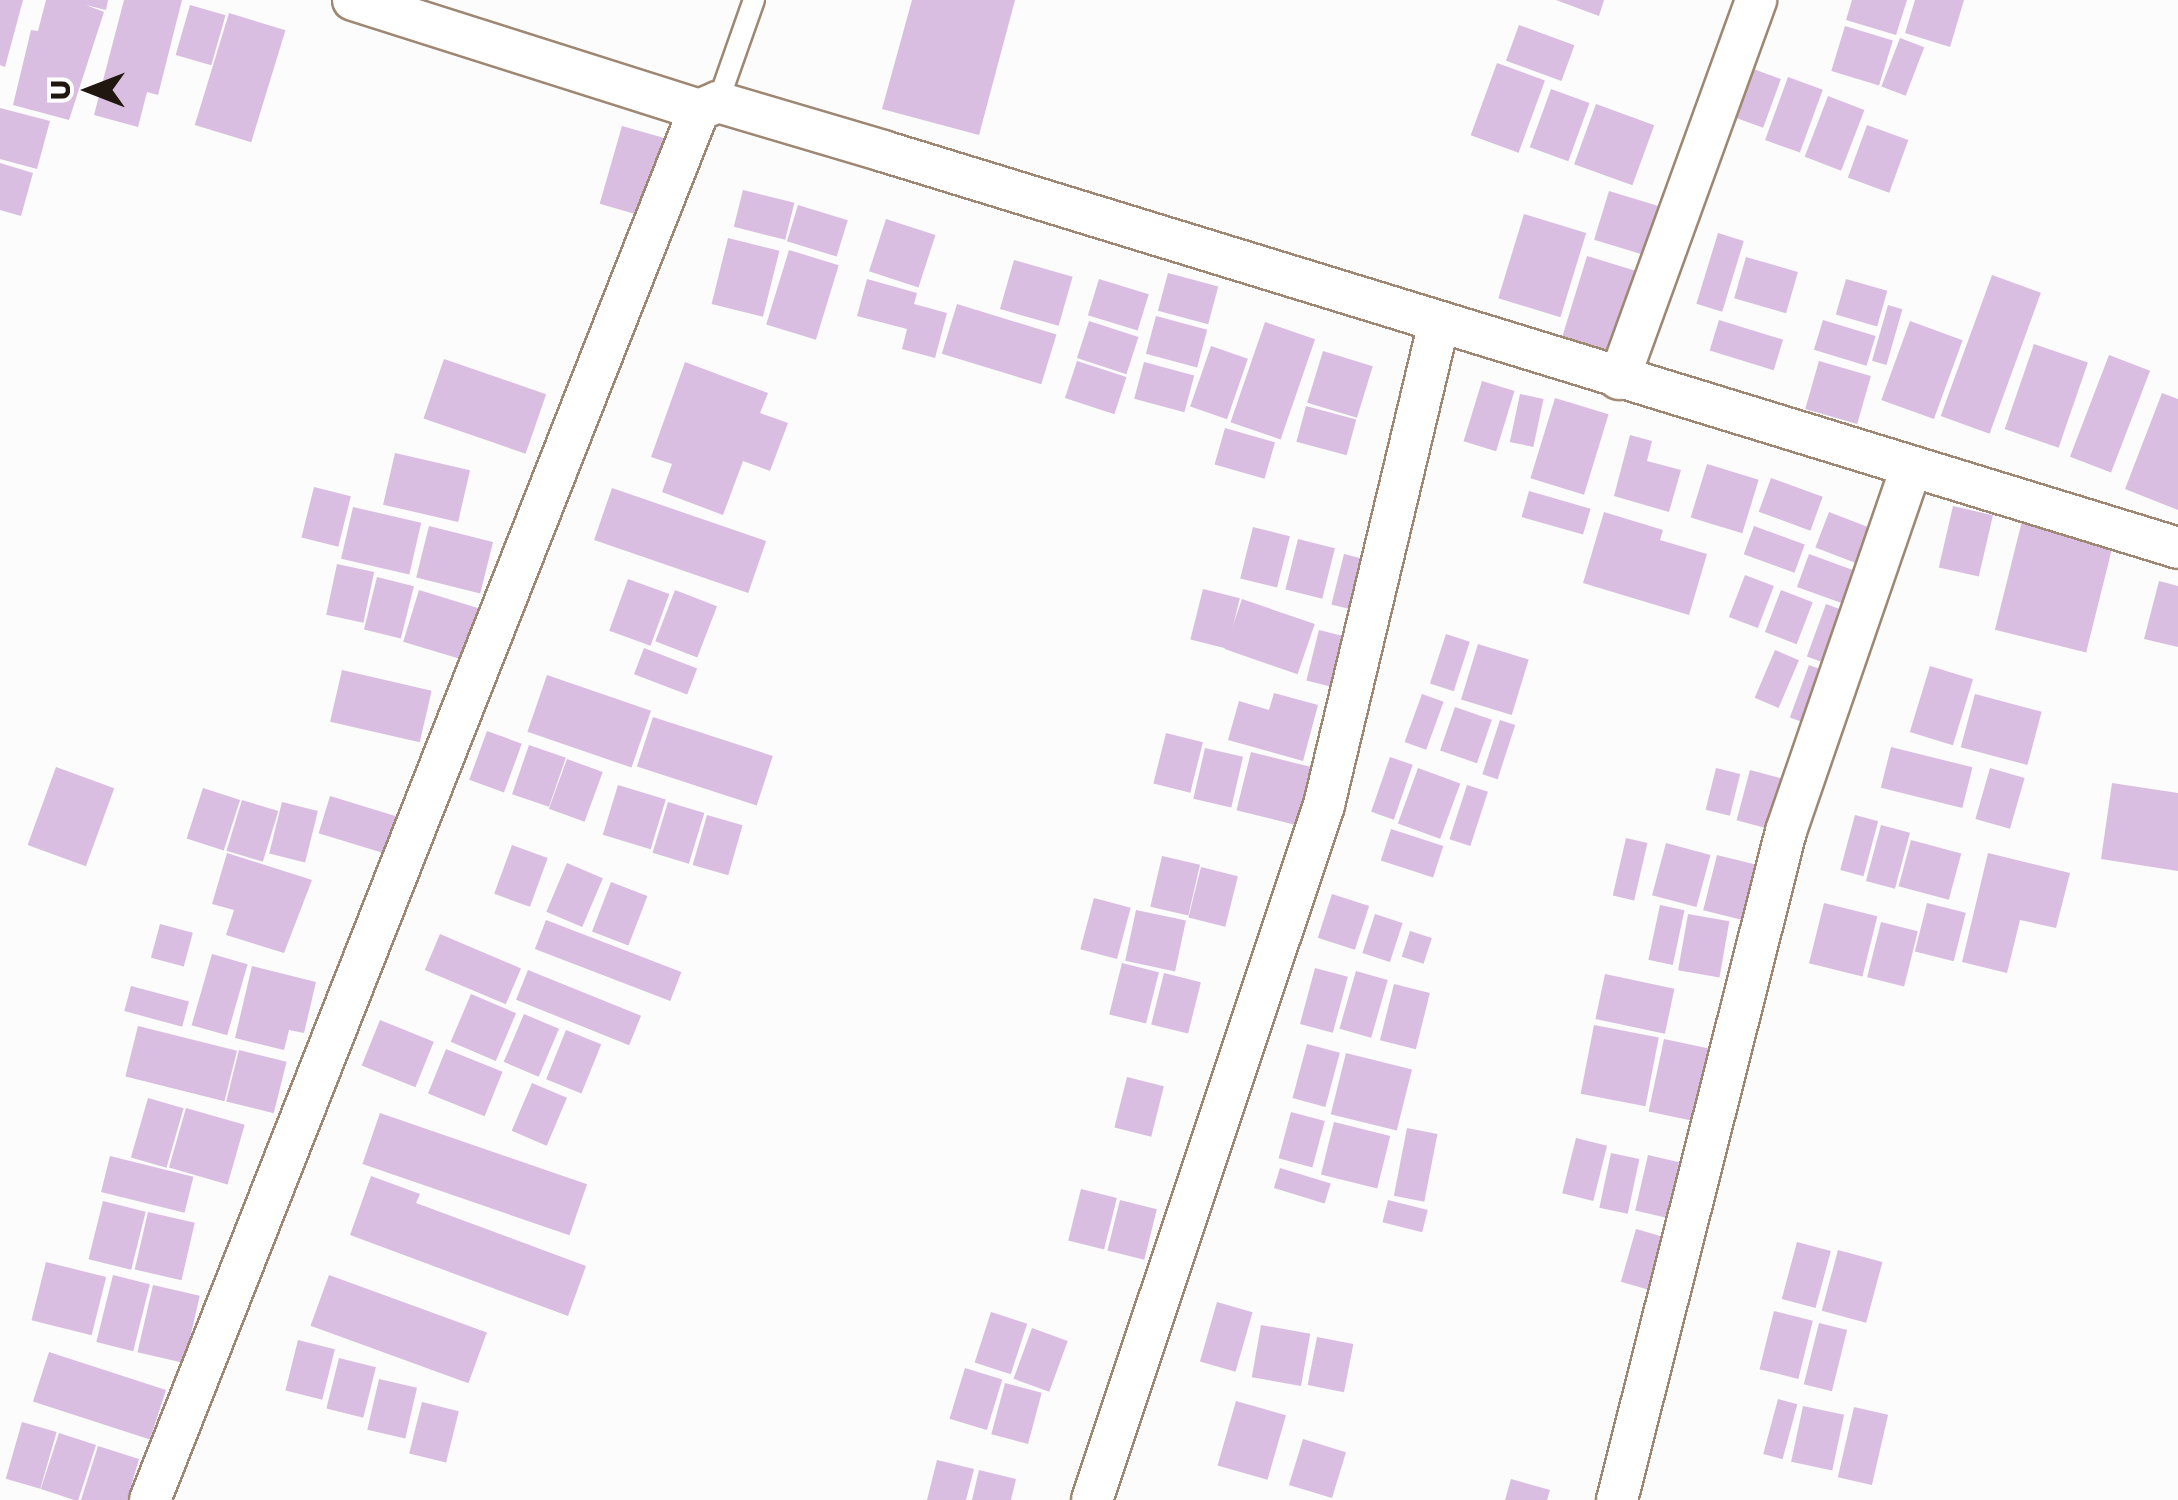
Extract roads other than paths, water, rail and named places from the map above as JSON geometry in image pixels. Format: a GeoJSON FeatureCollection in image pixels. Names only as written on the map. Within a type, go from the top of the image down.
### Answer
{"type":"FeatureCollection","features":[{"type":"Feature","properties":{"kind":"street"},"geometry":{"type":"LineString","coordinates":[[352,0],[1438,325],[1502,339],[1619,380],[2178,548]]}},
{"type":"Feature","properties":{"kind":"street"},"geometry":{"type":"LineString","coordinates":[[1619,380],[1756,0]]}},
{"type":"Feature","properties":{"kind":"street"},"geometry":{"type":"LineString","coordinates":[[150,1500],[709,106]]}},
{"type":"Feature","properties":{"kind":"street"},"geometry":{"type":"LineString","coordinates":[[1092,1500],[1324,805],[1438,325]]}},
{"type":"Feature","properties":{"kind":"street"},"geometry":{"type":"LineString","coordinates":[[1617,1500],[1786,831],[1911,468]]}},
{"type":"Feature","properties":{"kind":"lane"},"geometry":{"type":"LineString","coordinates":[[709,106],[754,0]]}}]}
